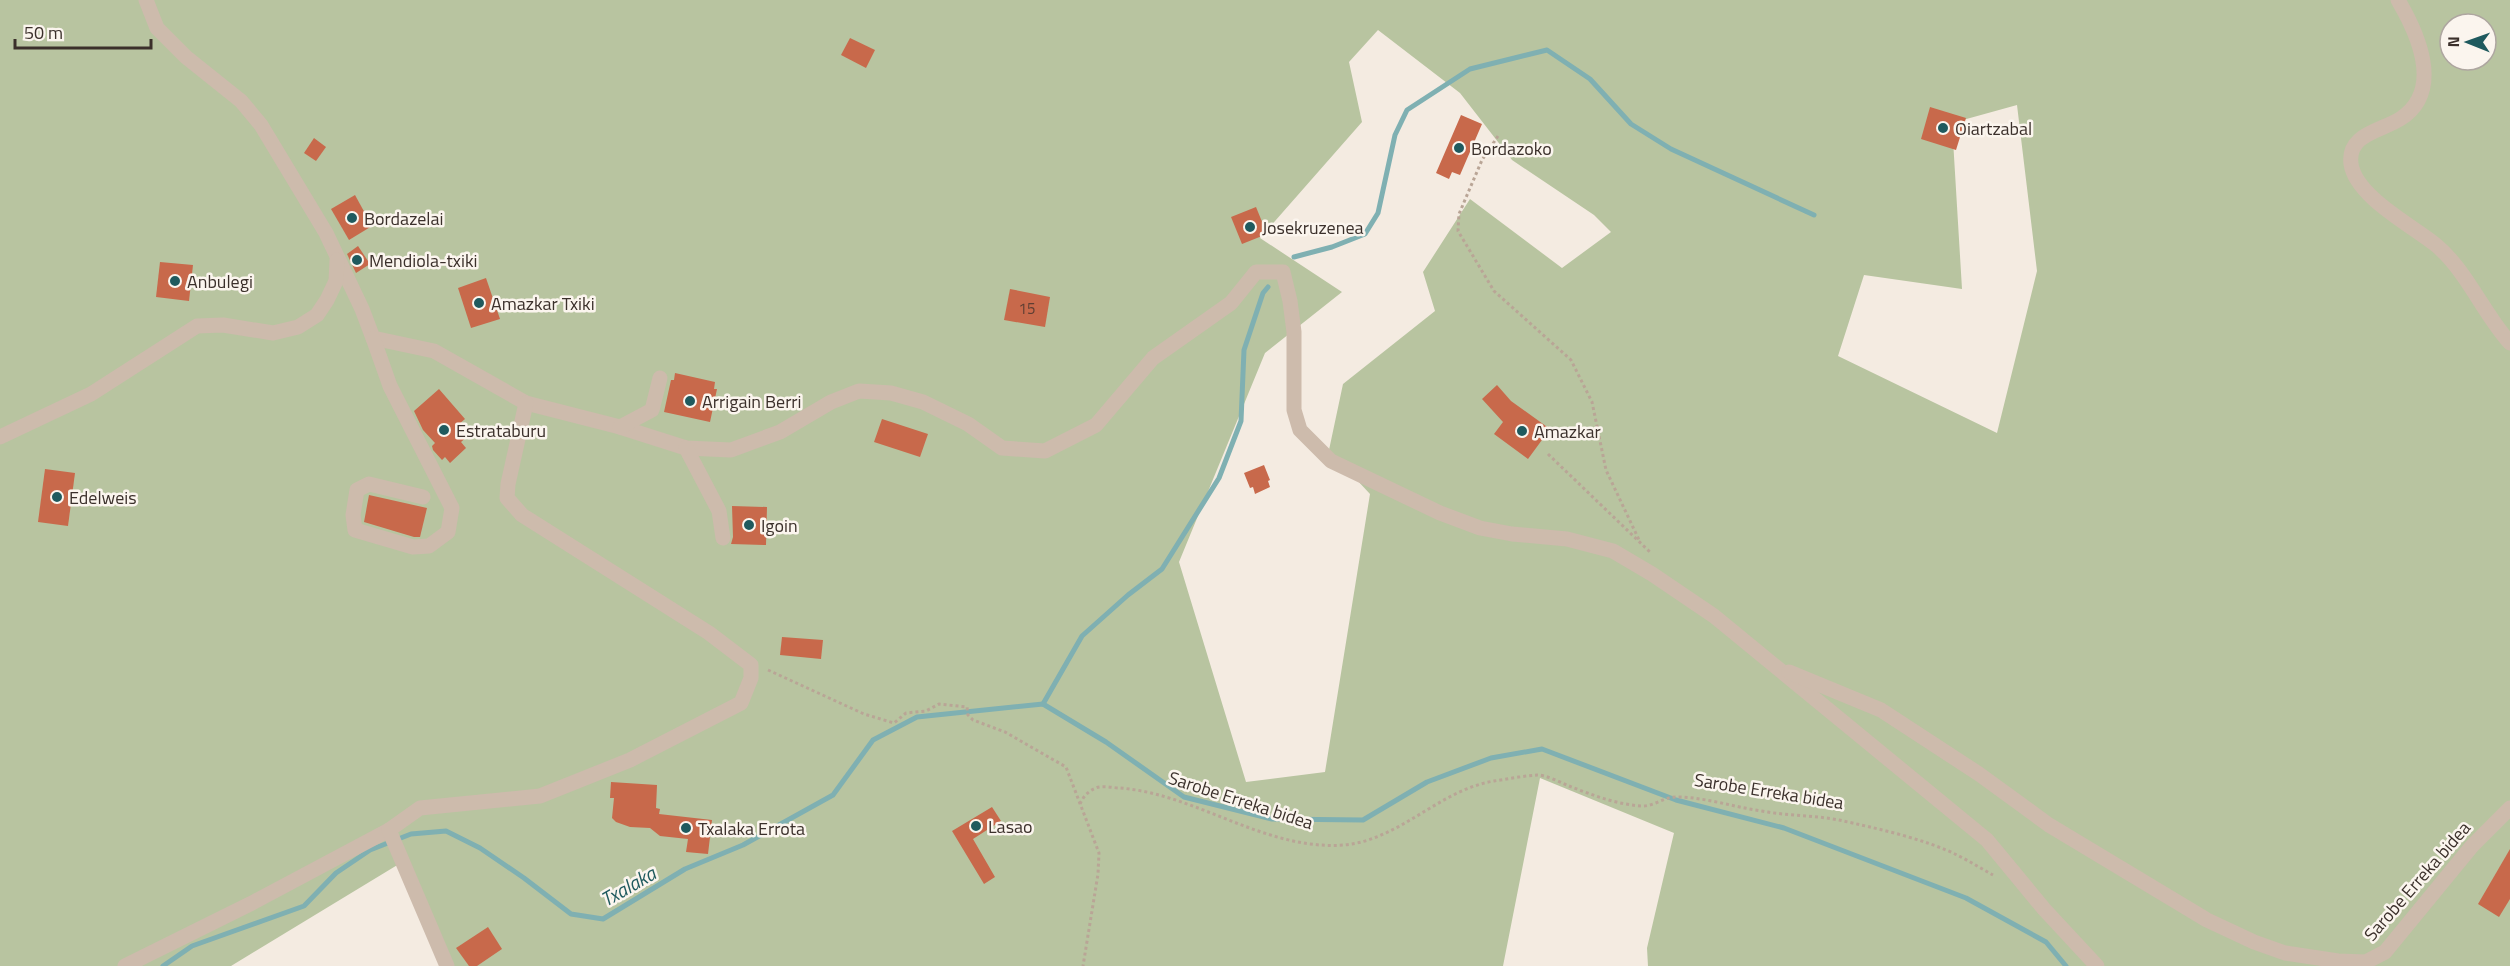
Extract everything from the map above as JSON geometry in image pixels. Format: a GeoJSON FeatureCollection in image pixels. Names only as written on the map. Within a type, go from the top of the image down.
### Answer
{"type":"FeatureCollection","features":[{"type":"Feature","properties":{"kind":"street"},"geometry":{"type":"LineString","coordinates":[[146,0],[157,27],[186,57],[241,101],[261,125],[326,233],[362,309],[390,386],[452,508],[448,532],[429,546],[413,547],[355,530],[353,514],[357,490],[369,484],[423,497]]}},
{"type":"Feature","properties":{"kind":"street"},"geometry":{"type":"LineString","coordinates":[[2398,0],[2420,47],[2425,70],[2423,89],[2415,106],[2401,119],[2360,138],[2352,149],[2351,165],[2358,182],[2380,204],[2435,245],[2454,263],[2510,344]]}},
{"type":"Feature","properties":{"kind":"street"},"geometry":{"type":"LineString","coordinates":[[0,437],[91,394],[197,326],[223,325],[273,333],[298,327],[316,315],[327,300],[336,281],[337,259]]}},
{"type":"Feature","properties":{"kind":"street"},"geometry":{"type":"LineString","coordinates":[[373,338],[434,351],[526,403],[686,448],[731,450],[780,432],[831,402],[859,391],[891,393],[923,402],[968,424],[1002,448],[1046,451],[1096,425],[1153,358],[1231,303],[1256,272],[1283,272],[1294,333],[1294,410],[1300,430],[1331,461],[1440,513],[1480,528],[1512,534],[1567,539],[1613,551],[1652,574],[1714,616],[1987,840],[2044,909],[2097,966]]}},
{"type":"Feature","properties":{"kind":"street"},"geometry":{"type":"LineString","coordinates":[[620,428],[652,410],[660,378]]}},
{"type":"Feature","properties":{"kind":"street"},"geometry":{"type":"LineString","coordinates":[[125,966],[390,833],[420,808],[540,796],[630,760],[741,703],[751,678],[751,665],[709,633],[522,515],[507,498],[526,403]]}},
{"type":"Feature","properties":{"kind":"street"},"geometry":{"type":"LineString","coordinates":[[686,448],[719,511],[723,538]]}},
{"type":"Feature","properties":{"kind":"street","name":"Sarobe Erreka bidea"},"geometry":{"type":"LineString","coordinates":[[1775,667],[1881,710],[1979,774],[2049,825],[2207,920],[2254,942],[2285,953],[2338,961],[2366,962],[2385,952],[2472,846],[2510,808]]}},
{"type":"Feature","properties":{"kind":"street"},"geometry":{"type":"LineString","coordinates":[[390,833],[447,966]]}},
{"type":"Feature","properties":{"kind":"path"},"geometry":{"type":"LineString","coordinates":[[1498,136],[1482,160],[1459,214],[1458,231],[1494,291],[1571,360],[1592,402],[1606,471],[1640,542]]}},
{"type":"Feature","properties":{"kind":"path"},"geometry":{"type":"LineString","coordinates":[[1548,454],[1655,558],[1652,574]]}},
{"type":"Feature","properties":{"kind":"path"},"geometry":{"type":"LineString","coordinates":[[742,658],[864,714],[894,723],[906,713],[926,711],[939,704],[967,707],[968,715],[973,720],[1005,732],[1066,767],[1099,853],[1098,874],[1083,966]]}},
{"type":"Feature","properties":{"kind":"path","name":"Sarobe Erreka bidea"},"geometry":{"type":"LineString","coordinates":[[1080,804],[1084,795],[1097,787],[1137,790],[1163,796],[1277,835],[1313,844],[1346,845],[1373,838],[1418,816],[1434,804],[1464,789],[1493,781],[1538,775],[1588,794],[1618,802],[1646,806],[1670,797],[1678,797],[1763,812],[1837,820],[1928,844],[1958,855],[1995,876]]}},
{"type":"Feature","properties":{"kind":"green space"},"geometry":{"type":"Polygon","coordinates":[[[0,0],[2510,0],[2510,966],[1648,966],[1647,948],[1674,833],[1540,778],[1503,966],[440,966],[399,864],[231,966],[0,966],[0,0]],[[1378,30],[1349,62],[1362,122],[1260,238],[1342,292],[1265,353],[1179,562],[1246,782],[1325,772],[1370,494],[1329,450],[1343,384],[1435,311],[1423,272],[1470,199],[1562,268],[1611,232],[1594,215],[1512,160],[1460,93],[1378,30]],[[2017,105],[1952,123],[1962,289],[1864,275],[1838,356],[1997,433],[2037,271],[2017,105]]]}},
{"type":"Feature","properties":{"kind":"building"},"geometry":{"type":"Polygon","coordinates":[[[850,38],[875,50],[866,68],[841,55],[850,38]]]}},
{"type":"Feature","properties":{"kind":"building","name":"Oiartzabal"},"geometry":{"type":"Polygon","coordinates":[[[1930,107],[1966,118],[1956,150],[1921,139],[1930,107]]]}},
{"type":"Feature","properties":{"kind":"building","name":"Bordazoko"},"geometry":{"type":"Polygon","coordinates":[[[1461,115],[1482,124],[1460,175],[1452,172],[1449,179],[1436,173],[1461,115]]]}},
{"type":"Feature","properties":{"kind":"building"},"geometry":{"type":"Polygon","coordinates":[[[314,138],[326,147],[316,161],[304,153],[314,138]]]}},
{"type":"Feature","properties":{"kind":"building","name":"Bordazelai"},"geometry":{"type":"Polygon","coordinates":[[[355,195],[372,226],[349,240],[331,209],[355,195]]]}},
{"type":"Feature","properties":{"kind":"building","name":"Josekruzenea"},"geometry":{"type":"Polygon","coordinates":[[[1256,207],[1267,234],[1242,244],[1231,217],[1256,207]]]}},
{"type":"Feature","properties":{"kind":"building","name":"Mendiola-txiki"},"geometry":{"type":"Polygon","coordinates":[[[358,246],[370,264],[356,273],[347,254],[358,246]]]}},
{"type":"Feature","properties":{"kind":"building","name":"Anbulegi"},"geometry":{"type":"Polygon","coordinates":[[[160,262],[193,265],[189,301],[156,297],[160,262]]]}},
{"type":"Feature","properties":{"kind":"building","name":"Amazkar Txiki"},"geometry":{"type":"Polygon","coordinates":[[[486,278],[500,319],[471,328],[458,288],[486,278]]]}},
{"type":"Feature","properties":{"kind":"building"},"geometry":{"type":"Polygon","coordinates":[[[1010,289],[1050,297],[1045,327],[1004,320],[1010,289]]]}},
{"type":"Feature","properties":{"kind":"building","name":"Arrigain Berri"},"geometry":{"type":"Polygon","coordinates":[[[675,373],[715,382],[714,389],[717,389],[710,422],[664,412],[671,380],[674,380],[675,373]]]}},
{"type":"Feature","properties":{"kind":"building","name":"Amazkar"},"geometry":{"type":"Polygon","coordinates":[[[1497,385],[1511,401],[1550,429],[1528,459],[1494,434],[1503,422],[1482,399],[1497,385]]]}},
{"type":"Feature","properties":{"kind":"building","name":"Estrataburu"},"geometry":{"type":"Polygon","coordinates":[[[439,389],[465,419],[459,424],[469,435],[461,442],[466,448],[450,463],[445,457],[442,460],[433,450],[432,446],[435,443],[423,430],[414,411],[439,389]]]}},
{"type":"Feature","properties":{"kind":"building"},"geometry":{"type":"Polygon","coordinates":[[[882,419],[928,434],[920,457],[874,442],[882,419]]]}},
{"type":"Feature","properties":{"kind":"building"},"geometry":{"type":"Polygon","coordinates":[[[1264,465],[1270,480],[1268,481],[1270,487],[1255,494],[1244,473],[1264,465]]]}},
{"type":"Feature","properties":{"kind":"building","name":"Edelweis"},"geometry":{"type":"Polygon","coordinates":[[[45,469],[75,473],[68,526],[38,522],[45,469]]]}},
{"type":"Feature","properties":{"kind":"building"},"geometry":{"type":"Polygon","coordinates":[[[369,495],[427,508],[420,537],[364,522],[369,495]]]}},
{"type":"Feature","properties":{"kind":"building","name":"Igoin"},"geometry":{"type":"Polygon","coordinates":[[[732,506],[767,507],[766,545],[731,544],[733,537],[732,506]]]}},
{"type":"Feature","properties":{"kind":"building"},"geometry":{"type":"Polygon","coordinates":[[[782,637],[823,640],[821,659],[780,655],[782,637]]]}},
{"type":"Feature","properties":{"kind":"building"},"geometry":{"type":"Polygon","coordinates":[[[611,782],[657,785],[656,808],[660,809],[659,814],[712,820],[708,854],[686,852],[688,839],[660,836],[650,828],[630,827],[616,822],[612,818],[614,798],[610,798],[611,782]]]}},
{"type":"Feature","properties":{"kind":"building"},"geometry":{"type":"Polygon","coordinates":[[[992,807],[1001,821],[973,839],[995,877],[984,884],[952,831],[992,807]]]}},
{"type":"Feature","properties":{"kind":"building"},"geometry":{"type":"Polygon","coordinates":[[[2510,849],[2510,899],[2499,917],[2478,904],[2510,849]]]}},
{"type":"Feature","properties":{"kind":"building"},"geometry":{"type":"Polygon","coordinates":[[[488,927],[502,949],[477,966],[469,966],[456,948],[488,927]]]}},
{"type":"Feature","properties":{"kind":"waterway"},"geometry":{"type":"LineString","coordinates":[[1294,257],[1332,247],[1365,234],[1378,213],[1395,135],[1407,110],[1470,69],[1547,50],[1590,79],[1631,124],[1671,149],[1814,215]]}},
{"type":"Feature","properties":{"kind":"waterway"},"geometry":{"type":"LineString","coordinates":[[1043,704],[1082,636],[1128,595],[1162,569],[1219,478],[1241,421],[1244,350],[1263,293],[1268,287]]}},
{"type":"Feature","properties":{"kind":"waterway","name":"Txalaka"},"geometry":{"type":"LineString","coordinates":[[163,966],[192,946],[304,906],[336,873],[370,850],[411,834],[446,831],[480,848],[571,914],[603,919],[685,869],[743,845],[833,795],[873,740],[917,717],[1043,704],[1106,742],[1184,797],[1272,819],[1363,820],[1427,782],[1491,758],[1542,749],[1676,800],[1784,828],[1966,898],[2046,942],[2066,966]]}},
{"type":"Feature","properties":{"kind":"place","name":"Oiartzabal"},"geometry":{"type":"Point","coordinates":[1943,128]}},
{"type":"Feature","properties":{"kind":"place","name":"Bordazoko"},"geometry":{"type":"Point","coordinates":[1459,148]}},
{"type":"Feature","properties":{"kind":"place","name":"Bordazelai"},"geometry":{"type":"Point","coordinates":[352,218]}},
{"type":"Feature","properties":{"kind":"place","name":"Josekruzenea"},"geometry":{"type":"Point","coordinates":[1250,227]}},
{"type":"Feature","properties":{"kind":"place","name":"Mendiola-txiki"},"geometry":{"type":"Point","coordinates":[357,260]}},
{"type":"Feature","properties":{"kind":"place","name":"Anbulegi"},"geometry":{"type":"Point","coordinates":[175,281]}},
{"type":"Feature","properties":{"kind":"place","name":"Amazkar Txiki"},"geometry":{"type":"Point","coordinates":[479,303]}},
{"type":"Feature","properties":{"kind":"place","name":"Arrigain Berri"},"geometry":{"type":"Point","coordinates":[690,401]}},
{"type":"Feature","properties":{"kind":"place","name":"Estrataburu"},"geometry":{"type":"Point","coordinates":[444,430]}},
{"type":"Feature","properties":{"kind":"place","name":"Amazkar"},"geometry":{"type":"Point","coordinates":[1522,431]}},
{"type":"Feature","properties":{"kind":"place","name":"Edelweis"},"geometry":{"type":"Point","coordinates":[57,497]}},
{"type":"Feature","properties":{"kind":"place","name":"Igoin"},"geometry":{"type":"Point","coordinates":[749,525]}},
{"type":"Feature","properties":{"kind":"place","name":"Lasao"},"geometry":{"type":"Point","coordinates":[976,826]}},
{"type":"Feature","properties":{"kind":"place","name":"Txalaka Errota"},"geometry":{"type":"Point","coordinates":[686,828]}}]}
